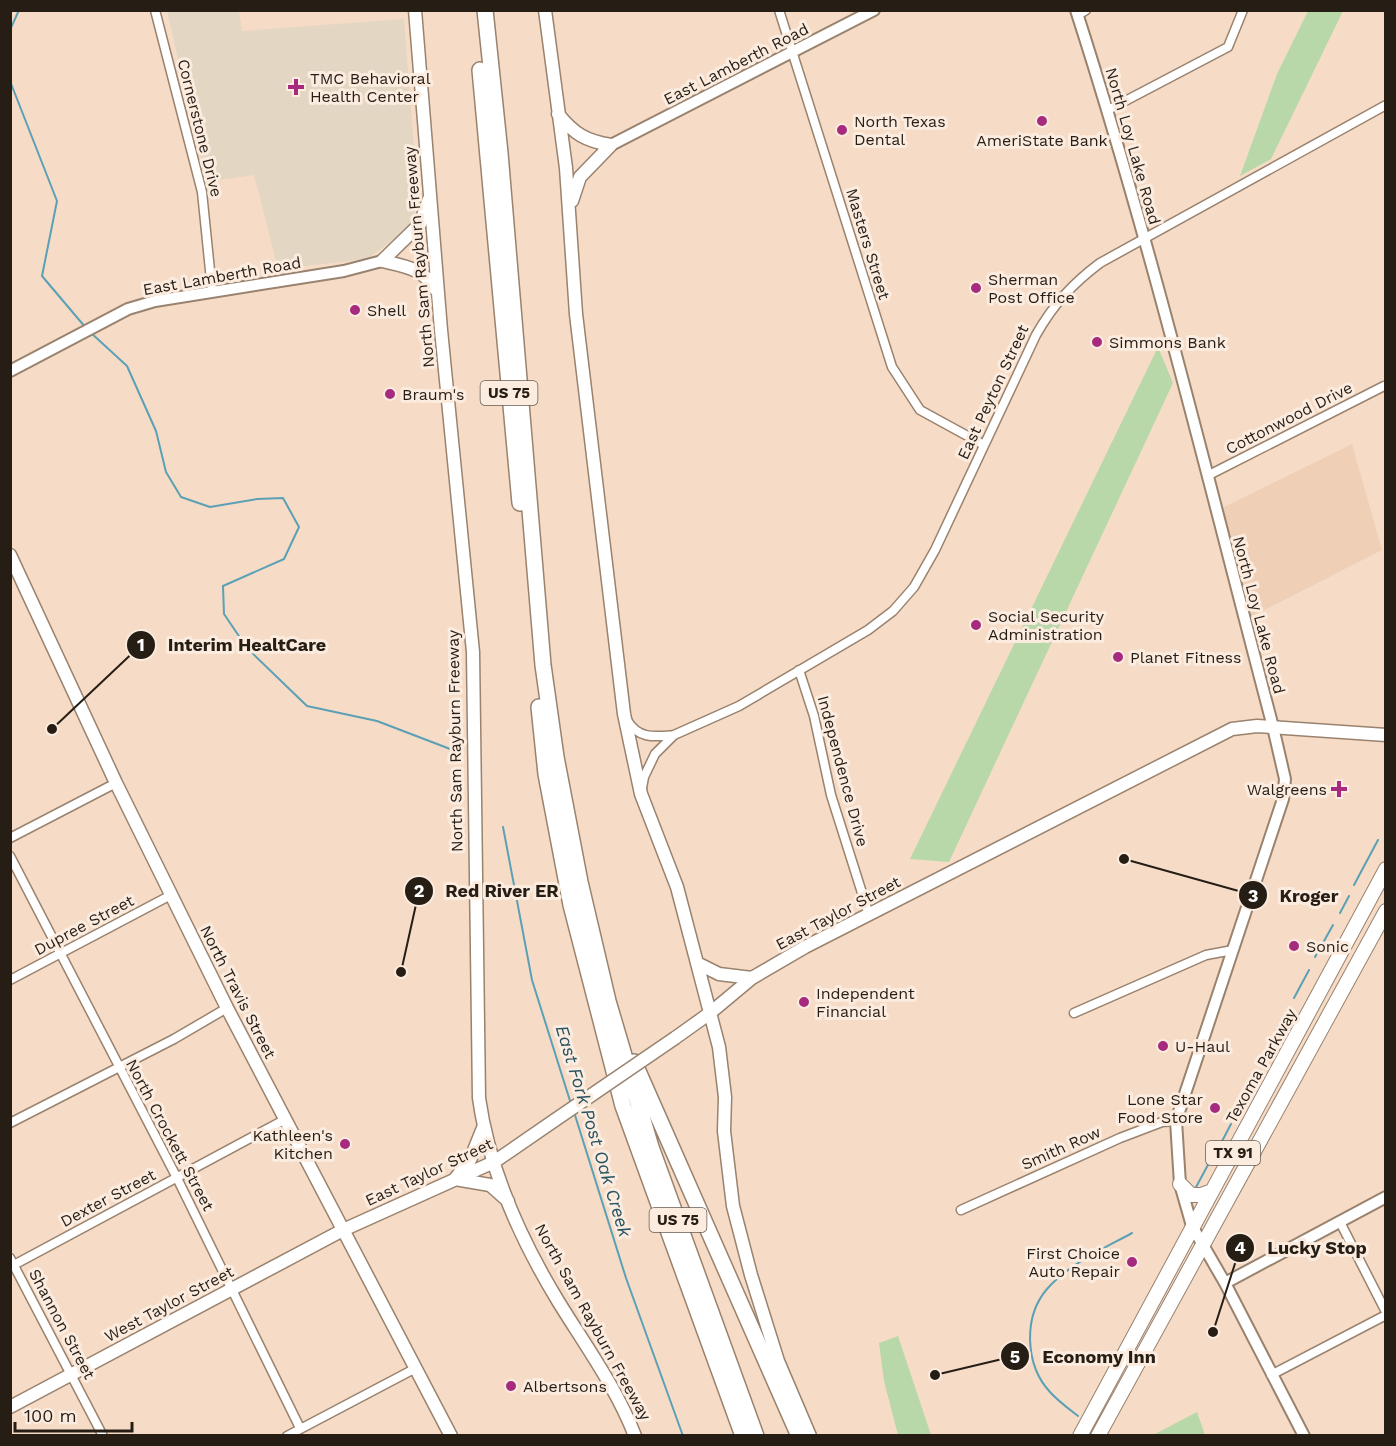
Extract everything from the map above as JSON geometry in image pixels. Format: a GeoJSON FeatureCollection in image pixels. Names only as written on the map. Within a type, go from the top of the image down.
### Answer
{"type":"FeatureCollection","features":[{"type":"Feature","properties":{"kind":"highway","name":"US 75"},"geometry":{"type":"LineString","coordinates":[[475,10],[546,774],[571,905],[623,1106],[744,1436]]}},
{"type":"Feature","properties":{"kind":"highway","name":"US 75"},"geometry":{"type":"LineString","coordinates":[[485,10],[500,153],[543,665],[556,757],[580,882],[608,1001],[651,1147],[756,1436]]}},
{"type":"Feature","properties":{"kind":"highway"},"geometry":{"type":"LineString","coordinates":[[608,1001],[799,1436]]}},
{"type":"Feature","properties":{"kind":"main road","name":"North Sam Rayburn Freeway"},"geometry":{"type":"LineString","coordinates":[[415,10],[438,294],[473,652],[479,1098],[483,1128],[509,1202],[556,1299],[616,1393],[635,1436]]}},
{"type":"Feature","properties":{"kind":"main road"},"geometry":{"type":"LineString","coordinates":[[545,10],[569,210],[576,314],[624,714],[641,794],[678,887],[723,1067],[724,1131],[733,1206],[751,1275],[778,1361],[810,1436]]}},
{"type":"Feature","properties":{"kind":"main road"},"geometry":{"type":"LineString","coordinates":[[558,113],[570,129],[582,138],[611,145]]}},
{"type":"Feature","properties":{"kind":"main road"},"geometry":{"type":"LineString","coordinates":[[569,210],[580,177],[611,145]]}},
{"type":"Feature","properties":{"kind":"main road"},"geometry":{"type":"LineString","coordinates":[[382,261],[420,224],[431,189]]}},
{"type":"Feature","properties":{"kind":"main road"},"geometry":{"type":"LineString","coordinates":[[382,261],[417,270],[430,279],[438,294]]}},
{"type":"Feature","properties":{"kind":"main road","name":"North Travis Street"},"geometry":{"type":"LineString","coordinates":[[10,555],[116,783],[227,1008],[451,1436]]}},
{"type":"Feature","properties":{"kind":"main road","name":"East Taylor Street"},"geometry":{"type":"LineString","coordinates":[[343,1230],[494,1162],[711,1013],[752,978],[805,947],[1206,740],[1232,729],[1274,726],[1386,735]]}},
{"type":"Feature","properties":{"kind":"main road","name":"Texoma Parkway"},"geometry":{"type":"LineString","coordinates":[[1080,1436],[1386,869]]}},
{"type":"Feature","properties":{"kind":"main road","name":"TX 91"},"geometry":{"type":"LineString","coordinates":[[1098,1436],[1386,911]]}},
{"type":"Feature","properties":{"kind":"main road"},"geometry":{"type":"LineString","coordinates":[[697,963],[719,974],[752,978]]}},
{"type":"Feature","properties":{"kind":"main road"},"geometry":{"type":"LineString","coordinates":[[483,1128],[470,1160],[455,1179],[490,1185],[509,1202]]}},
{"type":"Feature","properties":{"kind":"main road"},"geometry":{"type":"LineString","coordinates":[[1180,1184],[1191,1195],[1201,1195],[1212,1191]]}},
{"type":"Feature","properties":{"kind":"main road","name":"West Taylor Street"},"geometry":{"type":"LineString","coordinates":[[10,1407],[343,1230]]}},
{"type":"Feature","properties":{"kind":"street","name":"Cornerstone Drive"},"geometry":{"type":"LineString","coordinates":[[155,10],[202,192],[213,290]]}},
{"type":"Feature","properties":{"kind":"street","name":"Masters Street"},"geometry":{"type":"LineString","coordinates":[[779,10],[892,367],[907,394],[920,410],[984,445]]}},
{"type":"Feature","properties":{"kind":"street","name":"East Lamberth Road"},"geometry":{"type":"LineString","coordinates":[[611,145],[874,10]]}},
{"type":"Feature","properties":{"kind":"street"},"geometry":{"type":"LineString","coordinates":[[1108,110],[1228,46],[1243,10]]}},
{"type":"Feature","properties":{"kind":"street","name":"North Loy Lake Road"},"geometry":{"type":"LineString","coordinates":[[1080,12],[1144,240],[1274,726],[1285,779],[1283,799],[1176,1121],[1180,1184],[1192,1226],[1225,1283],[1302,1435]]}},
{"type":"Feature","properties":{"kind":"street","name":"East Peyton Street"},"geometry":{"type":"LineString","coordinates":[[641,794],[650,763],[660,747],[674,735],[739,706],[799,670],[893,611],[914,587],[935,550],[1036,335],[1052,308],[1073,284],[1100,262],[1144,240],[1386,105]]}},
{"type":"Feature","properties":{"kind":"street","name":"East Lamberth Road"},"geometry":{"type":"LineString","coordinates":[[10,371],[128,309],[155,301],[344,271],[382,261]]}},
{"type":"Feature","properties":{"kind":"street","name":"Cottonwood Drive"},"geometry":{"type":"LineString","coordinates":[[1207,477],[1384,386]]}},
{"type":"Feature","properties":{"kind":"street","name":"Independence Drive"},"geometry":{"type":"LineString","coordinates":[[799,670],[814,716],[831,795],[869,915]]}},
{"type":"Feature","properties":{"kind":"street","name":"East Peyton Street"},"geometry":{"type":"LineString","coordinates":[[624,714],[632,728],[641,735],[653,737],[674,735]]}},
{"type":"Feature","properties":{"kind":"street"},"geometry":{"type":"LineString","coordinates":[[10,838],[116,783]]}},
{"type":"Feature","properties":{"kind":"street","name":"North Crockett Street"},"geometry":{"type":"LineString","coordinates":[[10,856],[177,1178],[300,1428]]}},
{"type":"Feature","properties":{"kind":"street","name":"Dupree Street"},"geometry":{"type":"LineString","coordinates":[[10,980],[171,895]]}},
{"type":"Feature","properties":{"kind":"street"},"geometry":{"type":"LineString","coordinates":[[1074,1013],[1206,955],[1233,950]]}},
{"type":"Feature","properties":{"kind":"street"},"geometry":{"type":"LineString","coordinates":[[10,1123],[118,1068],[227,1008]]}},
{"type":"Feature","properties":{"kind":"street","name":"Dexter Street"},"geometry":{"type":"LineString","coordinates":[[12,1264],[284,1120]]}},
{"type":"Feature","properties":{"kind":"street","name":"Smith Row"},"geometry":{"type":"LineString","coordinates":[[961,1210],[1120,1137],[1162,1122],[1176,1121]]}},
{"type":"Feature","properties":{"kind":"street"},"geometry":{"type":"LineString","coordinates":[[1225,1283],[1386,1197]]}},
{"type":"Feature","properties":{"kind":"street"},"geometry":{"type":"LineString","coordinates":[[1271,1374],[1386,1314],[1340,1222]]}},
{"type":"Feature","properties":{"kind":"street","name":"Shannon Street"},"geometry":{"type":"LineString","coordinates":[[12,1264],[103,1436]]}},
{"type":"Feature","properties":{"kind":"street"},"geometry":{"type":"LineString","coordinates":[[286,1436],[416,1368]]}},
{"type":"Feature","properties":{"kind":"shaded area","name":"TMC Behavioral Health Center"},"geometry":{"type":"Polygon","coordinates":[[[167,11],[239,11],[242,31],[404,19],[418,201],[410,227],[367,259],[278,269],[254,175],[206,182],[167,11]]]}},
{"type":"Feature","properties":{"kind":"shaded area"},"geometry":{"type":"Polygon","coordinates":[[[1352,444],[1382,550],[1249,618],[1220,509],[1352,444]]]}},
{"type":"Feature","properties":{"kind":"green space"},"geometry":{"type":"Polygon","coordinates":[[[1308,11],[1343,11],[1271,159],[1240,176],[1277,74],[1308,11]]]}},
{"type":"Feature","properties":{"kind":"green space"},"geometry":{"type":"Polygon","coordinates":[[[1158,347],[1173,383],[949,862],[910,859],[1158,347]]]}},
{"type":"Feature","properties":{"kind":"green space"},"geometry":{"type":"Polygon","coordinates":[[[898,1336],[931,1435],[898,1435],[884,1381],[879,1343],[898,1336]]]}},
{"type":"Feature","properties":{"kind":"green space"},"geometry":{"type":"Polygon","coordinates":[[[1197,1412],[1205,1435],[1153,1435],[1197,1412]]]}},
{"type":"Feature","properties":{"kind":"waterway","name":"East Fork Post Oak Creek"},"geometry":{"type":"LineString","coordinates":[[10,30],[19,10]]}},
{"type":"Feature","properties":{"kind":"waterway","name":"East Fork Post Oak Creek"},"geometry":{"type":"LineString","coordinates":[[10,81],[57,201],[42,276],[86,328]]}},
{"type":"Feature","properties":{"kind":"waterway","name":"East Fork Post Oak Creek"},"geometry":{"type":"LineString","coordinates":[[90,332],[127,366],[156,431],[166,472],[181,497],[210,507],[257,499],[283,498],[299,527],[284,559],[223,586],[224,614],[247,648],[307,706],[377,721],[458,752]]}},
{"type":"Feature","properties":{"kind":"waterway","name":"East Fork Post Oak Creek"},"geometry":{"type":"LineString","coordinates":[[503,827],[532,980],[571,1104]]}},
{"type":"Feature","properties":{"kind":"waterway"},"geometry":{"type":"LineString","coordinates":[[1354,885],[1378,840]]}},
{"type":"Feature","properties":{"kind":"waterway"},"geometry":{"type":"LineString","coordinates":[[1340,913],[1349,896]]}},
{"type":"Feature","properties":{"kind":"waterway"},"geometry":{"type":"LineString","coordinates":[[1315,957],[1333,925]]}},
{"type":"Feature","properties":{"kind":"waterway"},"geometry":{"type":"LineString","coordinates":[[1294,998],[1309,970]]}},
{"type":"Feature","properties":{"kind":"waterway"},"geometry":{"type":"LineString","coordinates":[[1262,1057],[1283,1018]]}},
{"type":"Feature","properties":{"kind":"waterway"},"geometry":{"type":"LineString","coordinates":[[1239,1110],[1254,1074]]}},
{"type":"Feature","properties":{"kind":"waterway","name":"East Fork Post Oak Creek"},"geometry":{"type":"LineString","coordinates":[[574,1112],[626,1278],[683,1436]]}},
{"type":"Feature","properties":{"kind":"waterway"},"geometry":{"type":"LineString","coordinates":[[1219,1147],[1231,1124]]}},
{"type":"Feature","properties":{"kind":"waterway"},"geometry":{"type":"LineString","coordinates":[[1195,1189],[1209,1163]]}},
{"type":"Feature","properties":{"kind":"waterway"},"geometry":{"type":"LineString","coordinates":[[1078,1416],[1050,1392],[1036,1368],[1030,1341],[1034,1313],[1047,1289],[1065,1272],[1132,1233]]}},
{"type":"Feature","properties":{"kind":"place","name":"TMC Behavioral Health Center"},"geometry":{"type":"Point","coordinates":[296,87]}},
{"type":"Feature","properties":{"kind":"place","name":"AmeriState Bank"},"geometry":{"type":"Point","coordinates":[1042,121]}},
{"type":"Feature","properties":{"kind":"place","name":"North Texas Dental"},"geometry":{"type":"Point","coordinates":[842,130]}},
{"type":"Feature","properties":{"kind":"place","name":"Sherman Post Office"},"geometry":{"type":"Point","coordinates":[976,288]}},
{"type":"Feature","properties":{"kind":"place","name":"Shell"},"geometry":{"type":"Point","coordinates":[355,310]}},
{"type":"Feature","properties":{"kind":"place","name":"Simmons Bank"},"geometry":{"type":"Point","coordinates":[1097,342]}},
{"type":"Feature","properties":{"kind":"place","name":"Braum's"},"geometry":{"type":"Point","coordinates":[390,394]}},
{"type":"Feature","properties":{"kind":"place","name":"Social Security Administration"},"geometry":{"type":"Point","coordinates":[976,625]}},
{"type":"Feature","properties":{"kind":"place","name":"Planet Fitness"},"geometry":{"type":"Point","coordinates":[1118,657]}},
{"type":"Feature","properties":{"kind":"place","name":"Interim HealtCare"},"geometry":{"type":"Point","coordinates":[52,729]}},
{"type":"Feature","properties":{"kind":"place","name":"Walgreens"},"geometry":{"type":"Point","coordinates":[1339,789]}},
{"type":"Feature","properties":{"kind":"place","name":"Kroger"},"geometry":{"type":"Point","coordinates":[1124,859]}},
{"type":"Feature","properties":{"kind":"place","name":"Sonic"},"geometry":{"type":"Point","coordinates":[1294,946]}},
{"type":"Feature","properties":{"kind":"place","name":"Red River ER"},"geometry":{"type":"Point","coordinates":[401,972]}},
{"type":"Feature","properties":{"kind":"place","name":"Independent Financial"},"geometry":{"type":"Point","coordinates":[804,1002]}},
{"type":"Feature","properties":{"kind":"place","name":"U-Haul"},"geometry":{"type":"Point","coordinates":[1163,1046]}},
{"type":"Feature","properties":{"kind":"place","name":"Lone Star Food Store"},"geometry":{"type":"Point","coordinates":[1215,1108]}},
{"type":"Feature","properties":{"kind":"place","name":"Kathleen's Kitchen"},"geometry":{"type":"Point","coordinates":[345,1144]}},
{"type":"Feature","properties":{"kind":"place","name":"First Choice Auto Repair"},"geometry":{"type":"Point","coordinates":[1132,1262]}},
{"type":"Feature","properties":{"kind":"place","name":"Lucky Stop"},"geometry":{"type":"Point","coordinates":[1213,1332]}},
{"type":"Feature","properties":{"kind":"place","name":"Economy Inn"},"geometry":{"type":"Point","coordinates":[935,1375]}},
{"type":"Feature","properties":{"kind":"place","name":"Albertsons"},"geometry":{"type":"Point","coordinates":[511,1386]}}]}
